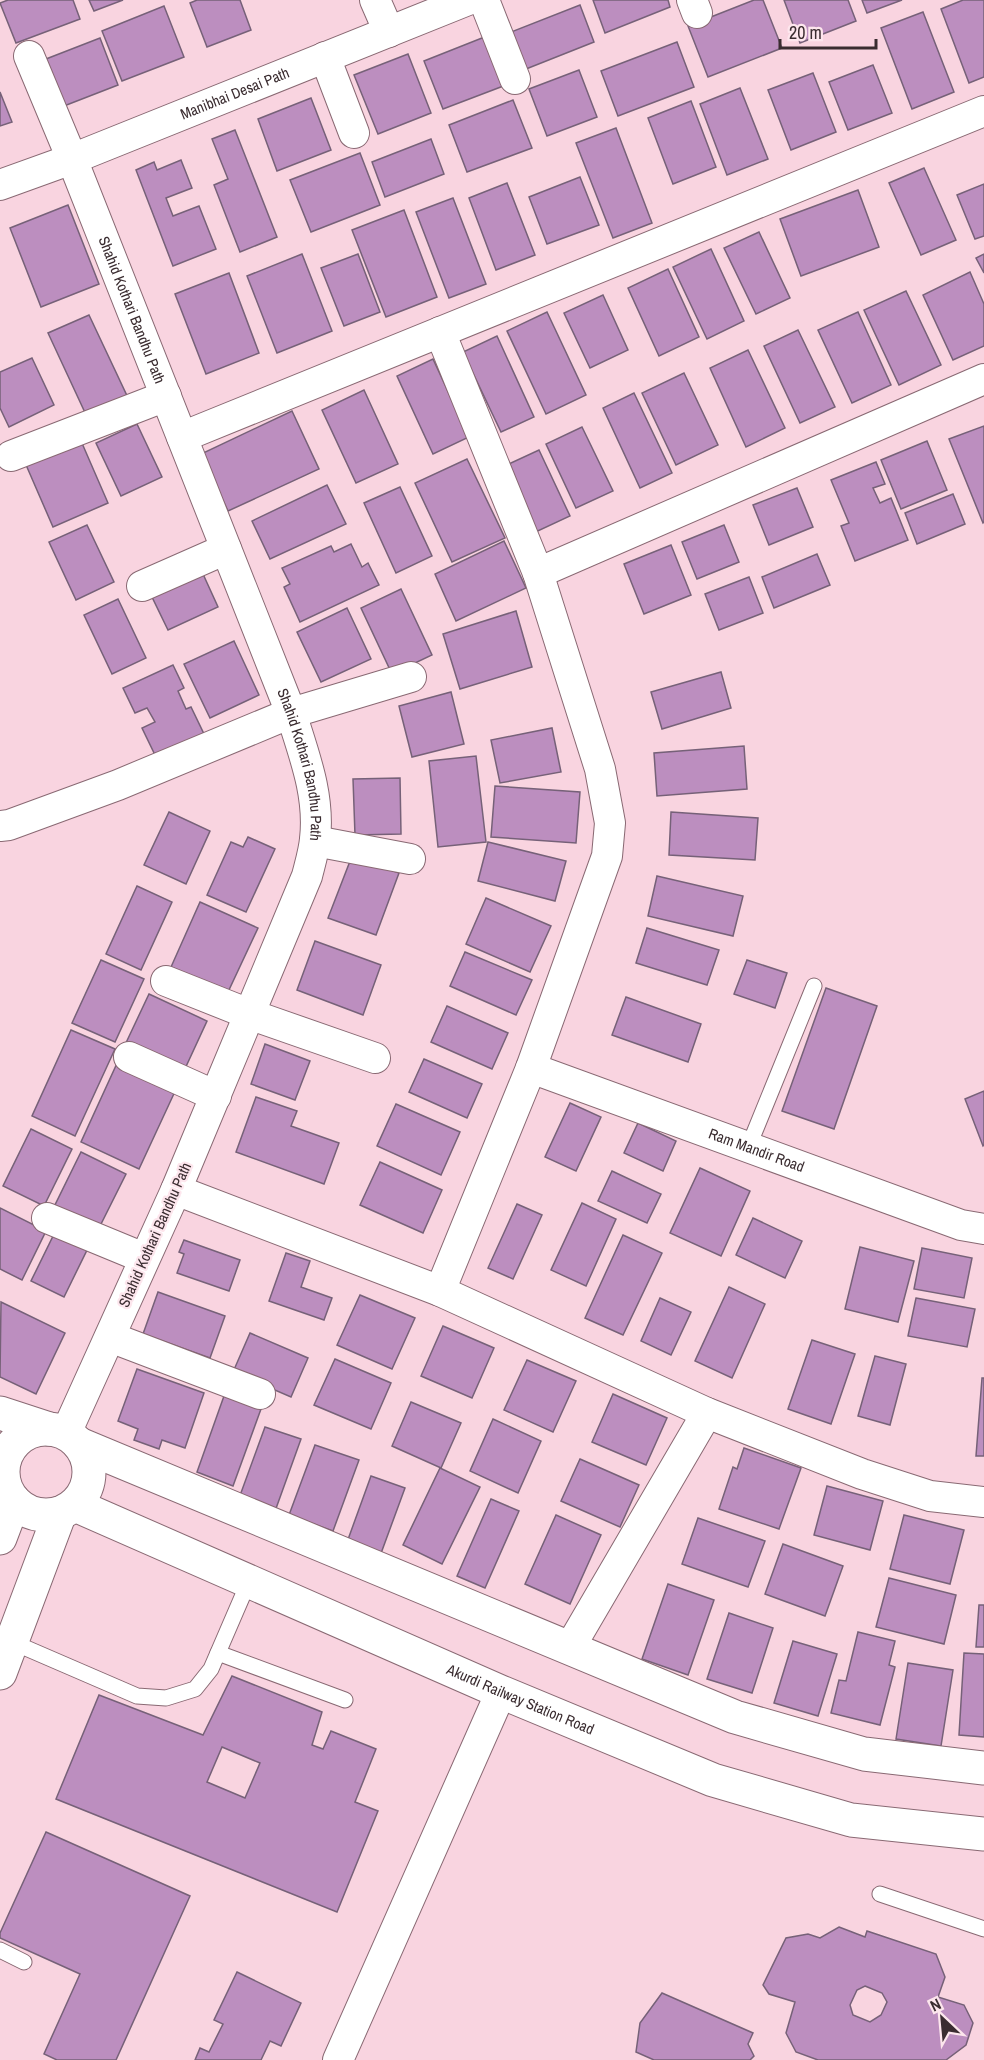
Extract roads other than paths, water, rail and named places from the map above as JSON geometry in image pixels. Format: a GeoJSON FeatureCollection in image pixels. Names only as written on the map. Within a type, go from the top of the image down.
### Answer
{"type":"FeatureCollection","features":[{"type":"Feature","properties":{"kind":"main road"},"geometry":{"type":"LineString","coordinates":[[0,1413],[65,1435],[735,1718],[864,1754],[984,1768]]}},
{"type":"Feature","properties":{"kind":"main road"},"geometry":{"type":"LineString","coordinates":[[0,1538],[6,1491],[3,1470],[12,1446],[33,1431],[65,1435],[87,1458],[90,1475],[85,1491],[68,1509],[0,1672]]}},
{"type":"Feature","properties":{"kind":"main road"},"geometry":{"type":"LineString","coordinates":[[6,1491],[20,1507],[35,1514],[52,1515],[68,1509]]}},
{"type":"Feature","properties":{"kind":"main road","name":"Akurdi Railway Station Road"},"geometry":{"type":"LineString","coordinates":[[68,1509],[249,1581],[501,1692],[723,1783],[851,1820],[984,1834]]}},
{"type":"Feature","properties":{"kind":"street"},"geometry":{"type":"LineString","coordinates":[[375,0],[389,32]]}},
{"type":"Feature","properties":{"kind":"street","name":"Manibhai Desai Path"},"geometry":{"type":"LineString","coordinates":[[0,185],[72,159],[468,0]]}},
{"type":"Feature","properties":{"kind":"street"},"geometry":{"type":"LineString","coordinates":[[484,0],[515,79]]}},
{"type":"Feature","properties":{"kind":"street","name":"Shahid Kothari Bandhu Path"},"geometry":{"type":"LineString","coordinates":[[30,56],[291,713],[312,778],[316,809],[315,841],[307,876],[176,1190],[65,1435]]}},
{"type":"Feature","properties":{"kind":"street"},"geometry":{"type":"LineString","coordinates":[[325,57],[354,133]]}},
{"type":"Feature","properties":{"kind":"street"},"geometry":{"type":"LineString","coordinates":[[182,437],[984,111]]}},
{"type":"Feature","properties":{"kind":"street"},"geometry":{"type":"LineString","coordinates":[[440,332],[538,573],[600,770],[610,823],[607,856],[531,1068],[440,1291]]}},
{"type":"Feature","properties":{"kind":"street"},"geometry":{"type":"LineString","coordinates":[[538,573],[984,379]]}},
{"type":"Feature","properties":{"kind":"street"},"geometry":{"type":"LineString","coordinates":[[11,456],[166,396]]}},
{"type":"Feature","properties":{"kind":"street"},"geometry":{"type":"LineString","coordinates":[[142,586],[226,549]]}},
{"type":"Feature","properties":{"kind":"street"},"geometry":{"type":"LineString","coordinates":[[0,826],[9,825],[118,785],[291,713],[411,677]]}},
{"type":"Feature","properties":{"kind":"street"},"geometry":{"type":"LineString","coordinates":[[315,841],[410,859]]}},
{"type":"Feature","properties":{"kind":"street"},"geometry":{"type":"LineString","coordinates":[[166,981],[249,1014],[375,1058]]}},
{"type":"Feature","properties":{"kind":"street"},"geometry":{"type":"LineString","coordinates":[[129,1057],[216,1096]]}},
{"type":"Feature","properties":{"kind":"street","name":"Ram Mandir Road"},"geometry":{"type":"LineString","coordinates":[[531,1068],[961,1225],[984,1228]]}},
{"type":"Feature","properties":{"kind":"street"},"geometry":{"type":"LineString","coordinates":[[176,1190],[440,1291],[707,1413],[862,1474],[930,1496],[984,1502]]}},
{"type":"Feature","properties":{"kind":"street"},"geometry":{"type":"LineString","coordinates":[[47,1218],[144,1258]]}},
{"type":"Feature","properties":{"kind":"street"},"geometry":{"type":"LineString","coordinates":[[110,1337],[260,1394]]}},
{"type":"Feature","properties":{"kind":"street"},"geometry":{"type":"LineString","coordinates":[[569,1649],[707,1413]]}},
{"type":"Feature","properties":{"kind":"street"},"geometry":{"type":"LineString","coordinates":[[339,2060],[501,1692]]}},
{"type":"Feature","properties":{"kind":"lane"},"geometry":{"type":"LineString","coordinates":[[748,1148],[814,986]]}},
{"type":"Feature","properties":{"kind":"lane"},"geometry":{"type":"LineString","coordinates":[[12,1642],[137,1696],[166,1698],[195,1689],[211,1669],[249,1581]]}},
{"type":"Feature","properties":{"kind":"lane"},"geometry":{"type":"LineString","coordinates":[[218,1653],[345,1700]]}},
{"type":"Feature","properties":{"kind":"lane"},"geometry":{"type":"LineString","coordinates":[[880,1894],[984,1929]]}},
{"type":"Feature","properties":{"kind":"lane"},"geometry":{"type":"LineString","coordinates":[[0,1950],[24,1962]]}}]}
